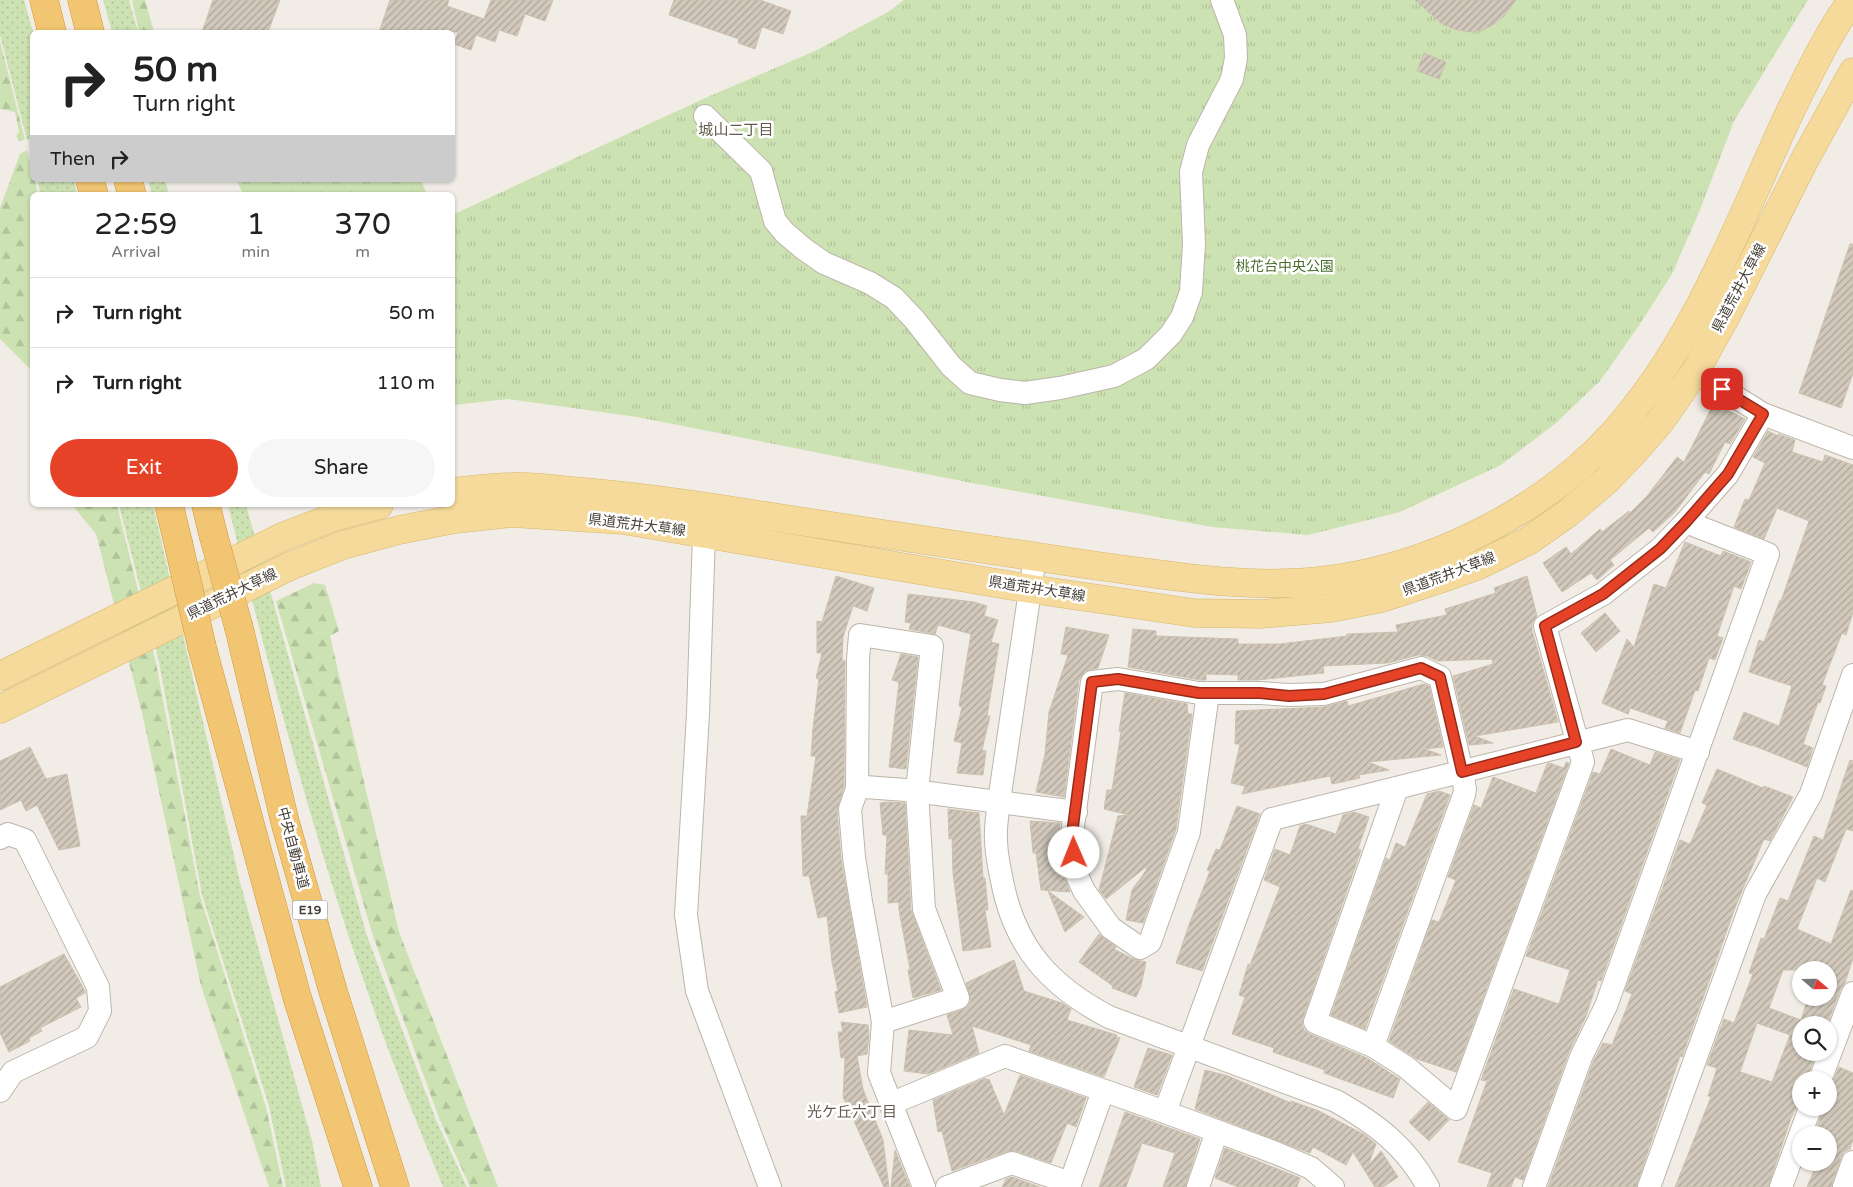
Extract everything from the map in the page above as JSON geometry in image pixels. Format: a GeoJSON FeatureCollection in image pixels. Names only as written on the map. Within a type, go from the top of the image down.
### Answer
{"type":"FeatureCollection","features":[{"type":"Feature","properties":{"kind":"highway"},"geometry":{"type":"LineString","coordinates":[[44,0],[52,30]]}},
{"type":"Feature","properties":{"kind":"highway"},"geometry":{"type":"LineString","coordinates":[[82,0],[90,30]]}},
{"type":"Feature","properties":{"kind":"highway","name":"E19"},"geometry":{"type":"LineString","coordinates":[[169,507],[202,647],[298,996],[358,1187]]}},
{"type":"Feature","properties":{"kind":"highway","name":"中央自動車道"},"geometry":{"type":"LineString","coordinates":[[206,507],[239,628],[285,822],[333,991],[396,1187]]}},
{"type":"Feature","properties":{"kind":"main road","name":"県道荒井大草線"},"geometry":{"type":"LineString","coordinates":[[455,492],[513,486],[628,495],[1035,557],[1203,580],[1264,584],[1328,580],[1376,571],[1418,558],[1456,543],[1507,518],[1547,492],[1585,462],[1637,405],[1669,359],[1702,305],[1817,57],[1852,0]]}},
{"type":"Feature","properties":{"kind":"main road","name":"県道荒井大草線"},"geometry":{"type":"LineString","coordinates":[[0,709],[290,566],[343,545],[399,530],[455,519],[512,513],[623,520],[1194,614],[1261,614],[1331,608],[1382,598],[1440,579],[1479,565],[1528,541],[1568,513],[1606,481],[1660,422],[1695,372],[1726,316],[1804,161],[1853,72]]}},
{"type":"Feature","properties":{"kind":"main road","name":"県道荒井大草線"},"geometry":{"type":"LineString","coordinates":[[0,676],[282,537],[334,517],[372,507]]}},
{"type":"Feature","properties":{"kind":"street"},"geometry":{"type":"LineString","coordinates":[[705,116],[761,171],[775,222],[785,233],[824,263],[870,283],[894,298],[951,366],[970,383],[1000,390],[1025,393],[1060,388],[1114,376],[1146,359],[1172,334],[1182,317],[1191,292],[1194,244],[1191,172],[1198,145],[1232,78],[1236,58],[1235,36],[1222,0]]}},
{"type":"Feature","properties":{"kind":"street"},"geometry":{"type":"LineString","coordinates":[[1695,372],[1763,414],[1853,448]]}},
{"type":"Feature","properties":{"kind":"street"},"geometry":{"type":"LineString","coordinates":[[1397,788],[1315,1022],[1373,1046],[1406,1067],[1456,1109],[1583,762],[1545,626],[1603,594],[1660,549],[1728,474],[1763,414]]}},
{"type":"Feature","properties":{"kind":"street"},"geometry":{"type":"LineString","coordinates":[[1534,1187],[1581,1057],[1606,1006],[1768,554],[1686,522]]}},
{"type":"Feature","properties":{"kind":"street"},"geometry":{"type":"LineString","coordinates":[[704,534],[698,714],[686,915],[697,991],[770,1187]]}},
{"type":"Feature","properties":{"kind":"street"},"geometry":{"type":"LineString","coordinates":[[1035,557],[999,801],[996,839],[1006,901],[1014,923],[1032,955],[1056,982],[1085,1005],[1109,1018],[1336,1101],[1362,1116],[1382,1130],[1399,1146],[1415,1166],[1428,1187]]}},
{"type":"Feature","properties":{"kind":"street"},"geometry":{"type":"LineString","coordinates":[[883,1022],[958,998],[924,908],[917,791],[932,646],[860,635],[858,659],[857,789],[850,810],[854,857],[861,902],[883,1022],[879,1073],[924,1187]]}},
{"type":"Feature","properties":{"kind":"street"},"geometry":{"type":"LineString","coordinates":[[1208,693],[1189,832],[1150,942],[1140,948],[1111,928],[1084,892],[1075,871],[1072,834],[1092,682],[1118,679],[1199,693],[1208,693],[1289,696],[1324,694],[1421,668],[1440,677],[1465,784],[1464,796],[1373,1046]]}},
{"type":"Feature","properties":{"kind":"street"},"geometry":{"type":"LineString","coordinates":[[1648,1187],[1755,894],[1810,794],[1853,675]]}},
{"type":"Feature","properties":{"kind":"street"},"geometry":{"type":"LineString","coordinates":[[1165,1112],[1272,818],[1628,730],[1698,752]]}},
{"type":"Feature","properties":{"kind":"street"},"geometry":{"type":"LineString","coordinates":[[857,789],[865,787],[917,791],[1076,812]]}},
{"type":"Feature","properties":{"kind":"street"},"geometry":{"type":"LineString","coordinates":[[0,838],[8,834],[25,840],[98,987],[100,1011],[87,1037],[12,1072],[0,1090]]}},
{"type":"Feature","properties":{"kind":"street"},"geometry":{"type":"LineString","coordinates":[[1824,1071],[1851,1003]]}},
{"type":"Feature","properties":{"kind":"street"},"geometry":{"type":"LineString","coordinates":[[890,1104],[1006,1056],[1276,1153],[1311,1168],[1333,1187]]}},
{"type":"Feature","properties":{"kind":"street"},"geometry":{"type":"LineString","coordinates":[[947,1187],[1012,1163],[1069,1185],[1103,1091]]}},
{"type":"Feature","properties":{"kind":"street"},"geometry":{"type":"LineString","coordinates":[[1781,1187],[1807,1116]]}},
{"type":"Feature","properties":{"kind":"street"},"geometry":{"type":"LineString","coordinates":[[1198,1187],[1217,1131]]}},
{"type":"Feature","properties":{"kind":"street"},"geometry":{"type":"LineString","coordinates":[[1844,1187],[1853,1162]]}},
{"type":"Feature","properties":{"kind":"green space"},"geometry":{"type":"Polygon","coordinates":[[[0,0],[24,0],[32,30],[30,30],[30,139],[27,140],[0,35],[0,0]]]}},
{"type":"Feature","properties":{"kind":"green space"},"geometry":{"type":"Polygon","coordinates":[[[103,0],[129,0],[137,30],[111,30],[103,0]]]}},
{"type":"Feature","properties":{"kind":"green space"},"geometry":{"type":"Polygon","coordinates":[[[132,0],[145,0],[153,30],[139,30],[132,0]]]}},
{"type":"Feature","properties":{"kind":"green space","name":"桃花台中央公園"},"geometry":{"type":"Polygon","coordinates":[[[904,0],[1808,0],[1734,121],[1700,210],[1672,274],[1600,381],[1556,423],[1501,465],[1400,512],[1308,535],[1212,527],[972,483],[637,417],[508,399],[455,405],[455,214],[703,99],[817,50],[888,12],[904,0]]]}},
{"type":"Feature","properties":{"kind":"green space"},"geometry":{"type":"Polygon","coordinates":[[[0,41],[25,140],[19,141],[16,136],[19,132],[15,112],[0,109],[0,41]]]}},
{"type":"Feature","properties":{"kind":"green space"},"geometry":{"type":"Polygon","coordinates":[[[27,150],[30,163],[30,182],[35,182],[37,192],[30,192],[30,369],[0,339],[0,208],[20,154],[27,150]]]}},
{"type":"Feature","properties":{"kind":"green space"},"geometry":{"type":"Polygon","coordinates":[[[38,182],[74,182],[76,192],[40,192],[38,182]]]}},
{"type":"Feature","properties":{"kind":"green space"},"geometry":{"type":"Polygon","coordinates":[[[149,182],[166,182],[168,192],[151,192],[149,182]]]}},
{"type":"Feature","properties":{"kind":"green space"},"geometry":{"type":"Polygon","coordinates":[[[238,182],[422,182],[426,192],[242,192],[238,182]]]}},
{"type":"Feature","properties":{"kind":"green space"},"geometry":{"type":"Polygon","coordinates":[[[74,507],[117,507],[156,663],[200,896],[266,1107],[283,1187],[269,1187],[201,986],[142,713],[96,534],[74,507]]]}},
{"type":"Feature","properties":{"kind":"green space"},"geometry":{"type":"Polygon","coordinates":[[[120,507],[153,507],[240,882],[312,1141],[321,1187],[286,1187],[269,1106],[202,895],[159,662],[120,507]]]}},
{"type":"Feature","properties":{"kind":"green space"},"geometry":{"type":"Polygon","coordinates":[[[229,507],[247,507],[367,936],[436,1120],[467,1187],[443,1187],[376,1017],[328,872],[259,628],[229,507]]]}},
{"type":"Feature","properties":{"kind":"green space"},"geometry":{"type":"Polygon","coordinates":[[[314,583],[325,585],[339,631],[330,636],[399,932],[498,1187],[470,1187],[439,1118],[372,933],[276,601],[314,583]]]}},
{"type":"Feature","properties":{"kind":"building"},"geometry":{"type":"Polygon","coordinates":[[[213,0],[280,0],[269,30],[203,30],[213,0]]]}},
{"type":"Feature","properties":{"kind":"building"},"geometry":{"type":"Polygon","coordinates":[[[390,0],[449,0],[447,6],[484,19],[491,0],[553,0],[545,21],[525,14],[517,36],[499,30],[495,42],[476,35],[471,50],[455,44],[458,32],[455,32],[455,30],[380,30],[390,0]]]}},
{"type":"Feature","properties":{"kind":"building"},"geometry":{"type":"Polygon","coordinates":[[[674,0],[760,0],[791,11],[783,34],[762,27],[755,49],[738,43],[739,39],[669,15],[674,0]]]}},
{"type":"Feature","properties":{"kind":"building"},"geometry":{"type":"Polygon","coordinates":[[[1415,0],[1516,0],[1504,16],[1494,24],[1483,30],[1470,32],[1457,30],[1442,24],[1415,0]]]}},
{"type":"Feature","properties":{"kind":"building"},"geometry":{"type":"Polygon","coordinates":[[[1424,53],[1446,62],[1439,79],[1417,71],[1424,53]]]}},
{"type":"Feature","properties":{"kind":"building"},"geometry":{"type":"Polygon","coordinates":[[[1850,244],[1853,244],[1853,373],[1841,408],[1799,393],[1850,244]]]}},
{"type":"Feature","properties":{"kind":"building"},"geometry":{"type":"Polygon","coordinates":[[[1714,403],[1745,419],[1730,444],[1725,442],[1709,474],[1705,472],[1675,512],[1653,532],[1649,528],[1610,560],[1614,565],[1597,580],[1591,573],[1562,592],[1543,563],[1566,547],[1571,554],[1600,529],[1602,532],[1629,511],[1630,513],[1647,496],[1677,457],[1684,462],[1714,403]]]}},
{"type":"Feature","properties":{"kind":"building"},"geometry":{"type":"Polygon","coordinates":[[[1768,431],[1778,436],[1778,434],[1795,440],[1792,452],[1823,462],[1825,455],[1853,465],[1853,612],[1846,635],[1842,633],[1822,685],[1826,686],[1820,703],[1818,702],[1803,744],[1813,748],[1807,767],[1733,739],[1744,712],[1779,726],[1792,686],[1749,672],[1759,640],[1764,642],[1781,601],[1809,521],[1777,508],[1764,539],[1734,527],[1745,499],[1749,500],[1765,463],[1753,457],[1768,431]]]}},
{"type":"Feature","properties":{"kind":"building"},"geometry":{"type":"Polygon","coordinates":[[[1685,542],[1721,556],[1723,551],[1751,562],[1741,589],[1734,586],[1717,636],[1723,638],[1715,660],[1709,658],[1698,691],[1695,690],[1680,733],[1665,728],[1668,721],[1630,708],[1628,714],[1602,703],[1627,639],[1634,647],[1654,584],[1666,588],[1685,542]]]}},
{"type":"Feature","properties":{"kind":"building"},"geometry":{"type":"Polygon","coordinates":[[[836,576],[874,588],[867,611],[853,606],[843,637],[842,660],[845,661],[844,787],[837,810],[841,859],[867,1007],[839,1013],[835,992],[838,991],[832,962],[827,916],[818,918],[809,876],[803,876],[801,816],[807,816],[816,756],[811,756],[819,679],[816,678],[822,653],[817,653],[817,621],[822,622],[836,576]]]}},
{"type":"Feature","properties":{"kind":"building"},"geometry":{"type":"Polygon","coordinates":[[[1527,576],[1537,616],[1532,623],[1532,630],[1558,722],[1475,736],[1493,743],[1469,745],[1453,676],[1493,664],[1492,659],[1438,661],[1427,656],[1418,655],[1388,663],[1323,666],[1324,673],[1257,680],[1238,680],[1238,675],[1206,674],[1206,680],[1200,680],[1128,667],[1133,629],[1156,631],[1156,636],[1238,639],[1238,644],[1280,644],[1347,636],[1347,634],[1398,632],[1396,625],[1447,615],[1445,609],[1496,593],[1494,588],[1527,576]]]}},
{"type":"Feature","properties":{"kind":"building"},"geometry":{"type":"Polygon","coordinates":[[[908,594],[974,602],[987,606],[984,616],[998,620],[991,642],[999,644],[987,716],[990,716],[982,750],[986,751],[983,775],[957,773],[962,743],[954,741],[962,707],[959,706],[971,634],[938,625],[935,634],[909,629],[911,623],[905,622],[908,594]]]}},
{"type":"Feature","properties":{"kind":"building"},"geometry":{"type":"Polygon","coordinates":[[[1605,613],[1620,631],[1596,652],[1581,633],[1605,613]]]}},
{"type":"Feature","properties":{"kind":"building"},"geometry":{"type":"Polygon","coordinates":[[[1066,627],[1109,635],[1098,668],[1085,671],[1079,680],[1064,797],[1036,792],[1045,754],[1049,712],[1068,655],[1061,654],[1066,627]]]}},
{"type":"Feature","properties":{"kind":"building"},"geometry":{"type":"Polygon","coordinates":[[[901,654],[918,657],[906,769],[889,767],[899,682],[892,680],[901,654]]]}},
{"type":"Feature","properties":{"kind":"building"},"geometry":{"type":"Polygon","coordinates":[[[1424,684],[1429,686],[1443,747],[1425,749],[1441,755],[1368,762],[1389,770],[1359,775],[1360,778],[1332,784],[1330,776],[1242,794],[1245,786],[1231,783],[1240,744],[1235,744],[1236,711],[1324,707],[1347,701],[1348,706],[1424,684]]]}},
{"type":"Feature","properties":{"kind":"building"},"geometry":{"type":"Polygon","coordinates":[[[1125,693],[1187,704],[1188,714],[1192,714],[1176,829],[1143,923],[1126,920],[1132,890],[1147,869],[1146,867],[1106,899],[1099,890],[1118,816],[1129,815],[1104,809],[1107,790],[1112,790],[1125,693]]]}},
{"type":"Feature","properties":{"kind":"building"},"geometry":{"type":"Polygon","coordinates":[[[30,747],[46,779],[67,774],[80,846],[59,850],[37,805],[26,811],[21,800],[0,810],[0,761],[30,747]]]}},
{"type":"Feature","properties":{"kind":"building"},"geometry":{"type":"Polygon","coordinates":[[[1611,749],[1650,765],[1655,752],[1680,760],[1601,981],[1598,980],[1586,1016],[1569,1052],[1523,1180],[1515,1177],[1511,1187],[1487,1187],[1492,1173],[1458,1162],[1488,1078],[1485,1081],[1481,1080],[1514,989],[1559,1004],[1570,970],[1526,956],[1593,772],[1600,774],[1611,749]]]}},
{"type":"Feature","properties":{"kind":"building"},"geometry":{"type":"Polygon","coordinates":[[[1850,760],[1853,761],[1853,831],[1846,829],[1825,882],[1817,878],[1797,929],[1831,944],[1851,890],[1853,891],[1853,958],[1845,983],[1838,996],[1838,961],[1792,961],[1792,970],[1783,970],[1769,1008],[1792,1017],[1792,1061],[1813,1061],[1810,1071],[1792,1071],[1792,1116],[1768,1187],[1675,1187],[1711,1097],[1708,1096],[1717,1068],[1707,1065],[1724,1019],[1734,1023],[1753,974],[1749,973],[1761,938],[1764,939],[1780,898],[1788,901],[1814,836],[1823,840],[1850,760]],[[1757,1023],[1740,1072],[1772,1082],[1790,1035],[1757,1023]]]}},
{"type":"Feature","properties":{"kind":"building"},"geometry":{"type":"Polygon","coordinates":[[[1566,762],[1569,763],[1456,1072],[1417,1059],[1389,1041],[1432,920],[1439,922],[1456,880],[1448,877],[1474,805],[1481,808],[1493,777],[1536,793],[1547,764],[1564,768],[1566,762]]]}},
{"type":"Feature","properties":{"kind":"building"},"geometry":{"type":"Polygon","coordinates":[[[1717,769],[1763,788],[1764,786],[1793,797],[1770,841],[1764,839],[1736,905],[1682,1057],[1680,1056],[1636,1187],[1548,1187],[1593,1062],[1603,1043],[1612,1045],[1632,994],[1625,991],[1680,840],[1690,844],[1707,805],[1702,803],[1717,769]]]}},
{"type":"Feature","properties":{"kind":"building"},"geometry":{"type":"Polygon","coordinates":[[[1439,791],[1450,795],[1365,1029],[1331,1015],[1386,858],[1390,860],[1396,843],[1405,847],[1427,794],[1439,791]]]}},
{"type":"Feature","properties":{"kind":"building"},"geometry":{"type":"Polygon","coordinates":[[[880,803],[905,803],[911,910],[941,990],[913,998],[899,902],[888,903],[888,874],[885,874],[887,835],[883,835],[880,803]]]}},
{"type":"Feature","properties":{"kind":"building"},"geometry":{"type":"Polygon","coordinates":[[[1237,806],[1260,814],[1202,971],[1176,963],[1210,871],[1207,870],[1216,849],[1220,850],[1237,806]]]}},
{"type":"Feature","properties":{"kind":"building"},"geometry":{"type":"Polygon","coordinates":[[[948,809],[979,813],[983,878],[985,878],[988,910],[985,910],[991,947],[963,951],[953,873],[952,838],[949,839],[948,809]]]}},
{"type":"Feature","properties":{"kind":"building"},"geometry":{"type":"Polygon","coordinates":[[[1354,812],[1369,817],[1358,849],[1361,850],[1302,1024],[1304,1030],[1310,1034],[1367,1058],[1400,1079],[1393,1098],[1324,1073],[1325,1070],[1273,1052],[1274,1048],[1232,1034],[1245,997],[1239,995],[1248,964],[1250,965],[1280,887],[1264,880],[1275,849],[1290,855],[1300,826],[1306,824],[1336,834],[1343,815],[1354,812]]]}},
{"type":"Feature","properties":{"kind":"building"},"geometry":{"type":"Polygon","coordinates":[[[1030,821],[1060,823],[1062,872],[1070,892],[1041,890],[1036,853],[1033,853],[1030,821]]]}},
{"type":"Feature","properties":{"kind":"building"},"geometry":{"type":"Polygon","coordinates":[[[1048,891],[1084,917],[1065,932],[1048,891]]]}},
{"type":"Feature","properties":{"kind":"building"},"geometry":{"type":"Polygon","coordinates":[[[1099,934],[1116,947],[1114,949],[1133,959],[1146,962],[1141,986],[1136,997],[1112,988],[1113,986],[1079,962],[1099,934]]]}},
{"type":"Feature","properties":{"kind":"building"},"geometry":{"type":"Polygon","coordinates":[[[64,954],[85,991],[85,993],[76,998],[81,1007],[40,1028],[42,1031],[29,1038],[30,1041],[9,1052],[0,1033],[0,987],[64,954]]]}},
{"type":"Feature","properties":{"kind":"building"},"geometry":{"type":"Polygon","coordinates":[[[1014,960],[1024,991],[1062,1003],[1071,1009],[1067,1020],[1117,1035],[1116,1037],[1120,1038],[1104,1077],[1029,1051],[1031,1045],[972,1026],[979,1053],[928,1074],[904,1071],[909,1030],[953,1035],[947,1015],[968,1006],[971,1000],[966,983],[1014,960]]]}},
{"type":"Feature","properties":{"kind":"building"},"geometry":{"type":"Polygon","coordinates":[[[1805,1006],[1834,1006],[1830,1016],[1802,1016],[1805,1006]]]}},
{"type":"Feature","properties":{"kind":"building"},"geometry":{"type":"Polygon","coordinates":[[[841,1022],[868,1025],[867,1054],[857,1056],[863,1089],[883,1140],[889,1187],[884,1187],[843,1097],[845,1057],[841,1058],[838,1032],[843,1032],[841,1022]]]}},
{"type":"Feature","properties":{"kind":"building"},"geometry":{"type":"Polygon","coordinates":[[[1148,1048],[1172,1055],[1157,1095],[1134,1087],[1148,1048]]]}},
{"type":"Feature","properties":{"kind":"building"},"geometry":{"type":"Polygon","coordinates":[[[1839,1067],[1853,1073],[1853,1139],[1850,1149],[1844,1152],[1837,1170],[1837,1126],[1818,1126],[1821,1116],[1837,1116],[1837,1072],[1839,1067]]]}},
{"type":"Feature","properties":{"kind":"building"},"geometry":{"type":"Polygon","coordinates":[[[1205,1070],[1228,1076],[1291,1103],[1291,1101],[1319,1111],[1365,1135],[1376,1144],[1368,1166],[1381,1151],[1398,1177],[1383,1187],[1375,1187],[1353,1152],[1346,1165],[1313,1147],[1310,1153],[1195,1109],[1205,1070]]]}},
{"type":"Feature","properties":{"kind":"building"},"geometry":{"type":"Polygon","coordinates":[[[1020,1075],[1086,1098],[1076,1127],[1067,1123],[1051,1163],[1016,1151],[1008,1151],[952,1171],[942,1131],[938,1132],[933,1100],[986,1078],[986,1080],[989,1079],[1004,1115],[1020,1075]]]}},
{"type":"Feature","properties":{"kind":"building"},"geometry":{"type":"Polygon","coordinates":[[[1428,1102],[1449,1120],[1429,1141],[1409,1122],[1428,1102]]]}},
{"type":"Feature","properties":{"kind":"building"},"geometry":{"type":"Polygon","coordinates":[[[1125,1112],[1200,1139],[1185,1187],[1163,1187],[1175,1153],[1142,1143],[1126,1187],[1099,1187],[1125,1112]]]}},
{"type":"Feature","properties":{"kind":"building"},"geometry":{"type":"Polygon","coordinates":[[[1225,1148],[1300,1178],[1297,1187],[1238,1187],[1215,1178],[1225,1148]]]}},
{"type":"Feature","properties":{"kind":"building"},"geometry":{"type":"Polygon","coordinates":[[[895,1150],[910,1187],[891,1187],[895,1150]]]}},
{"type":"Feature","properties":{"kind":"building"},"geometry":{"type":"Polygon","coordinates":[[[1814,1171],[1837,1171],[1831,1187],[1807,1187],[1814,1171]]]}},
{"type":"Feature","properties":{"kind":"building"},"geometry":{"type":"Polygon","coordinates":[[[1012,1177],[1040,1187],[1002,1187],[1006,1179],[1012,1177]]]}},
{"type":"Feature","properties":{"kind":"district","name":"城山二丁目"},"geometry":{"type":"Point","coordinates":[736,130]}},
{"type":"Feature","properties":{"kind":"district","name":"光ケ丘六丁目"},"geometry":{"type":"Point","coordinates":[852,1112]}},
{"type":"Feature","properties":{"kind":"route"},"geometry":{"type":"LineString","coordinates":[[1074,853],[1072,834],[1092,682],[1118,679],[1199,693],[1260,693],[1289,696],[1324,694],[1421,668],[1440,677],[1462,772],[1576,742],[1545,626],[1603,594],[1660,549],[1728,474],[1763,414],[1722,389]]}}]}
